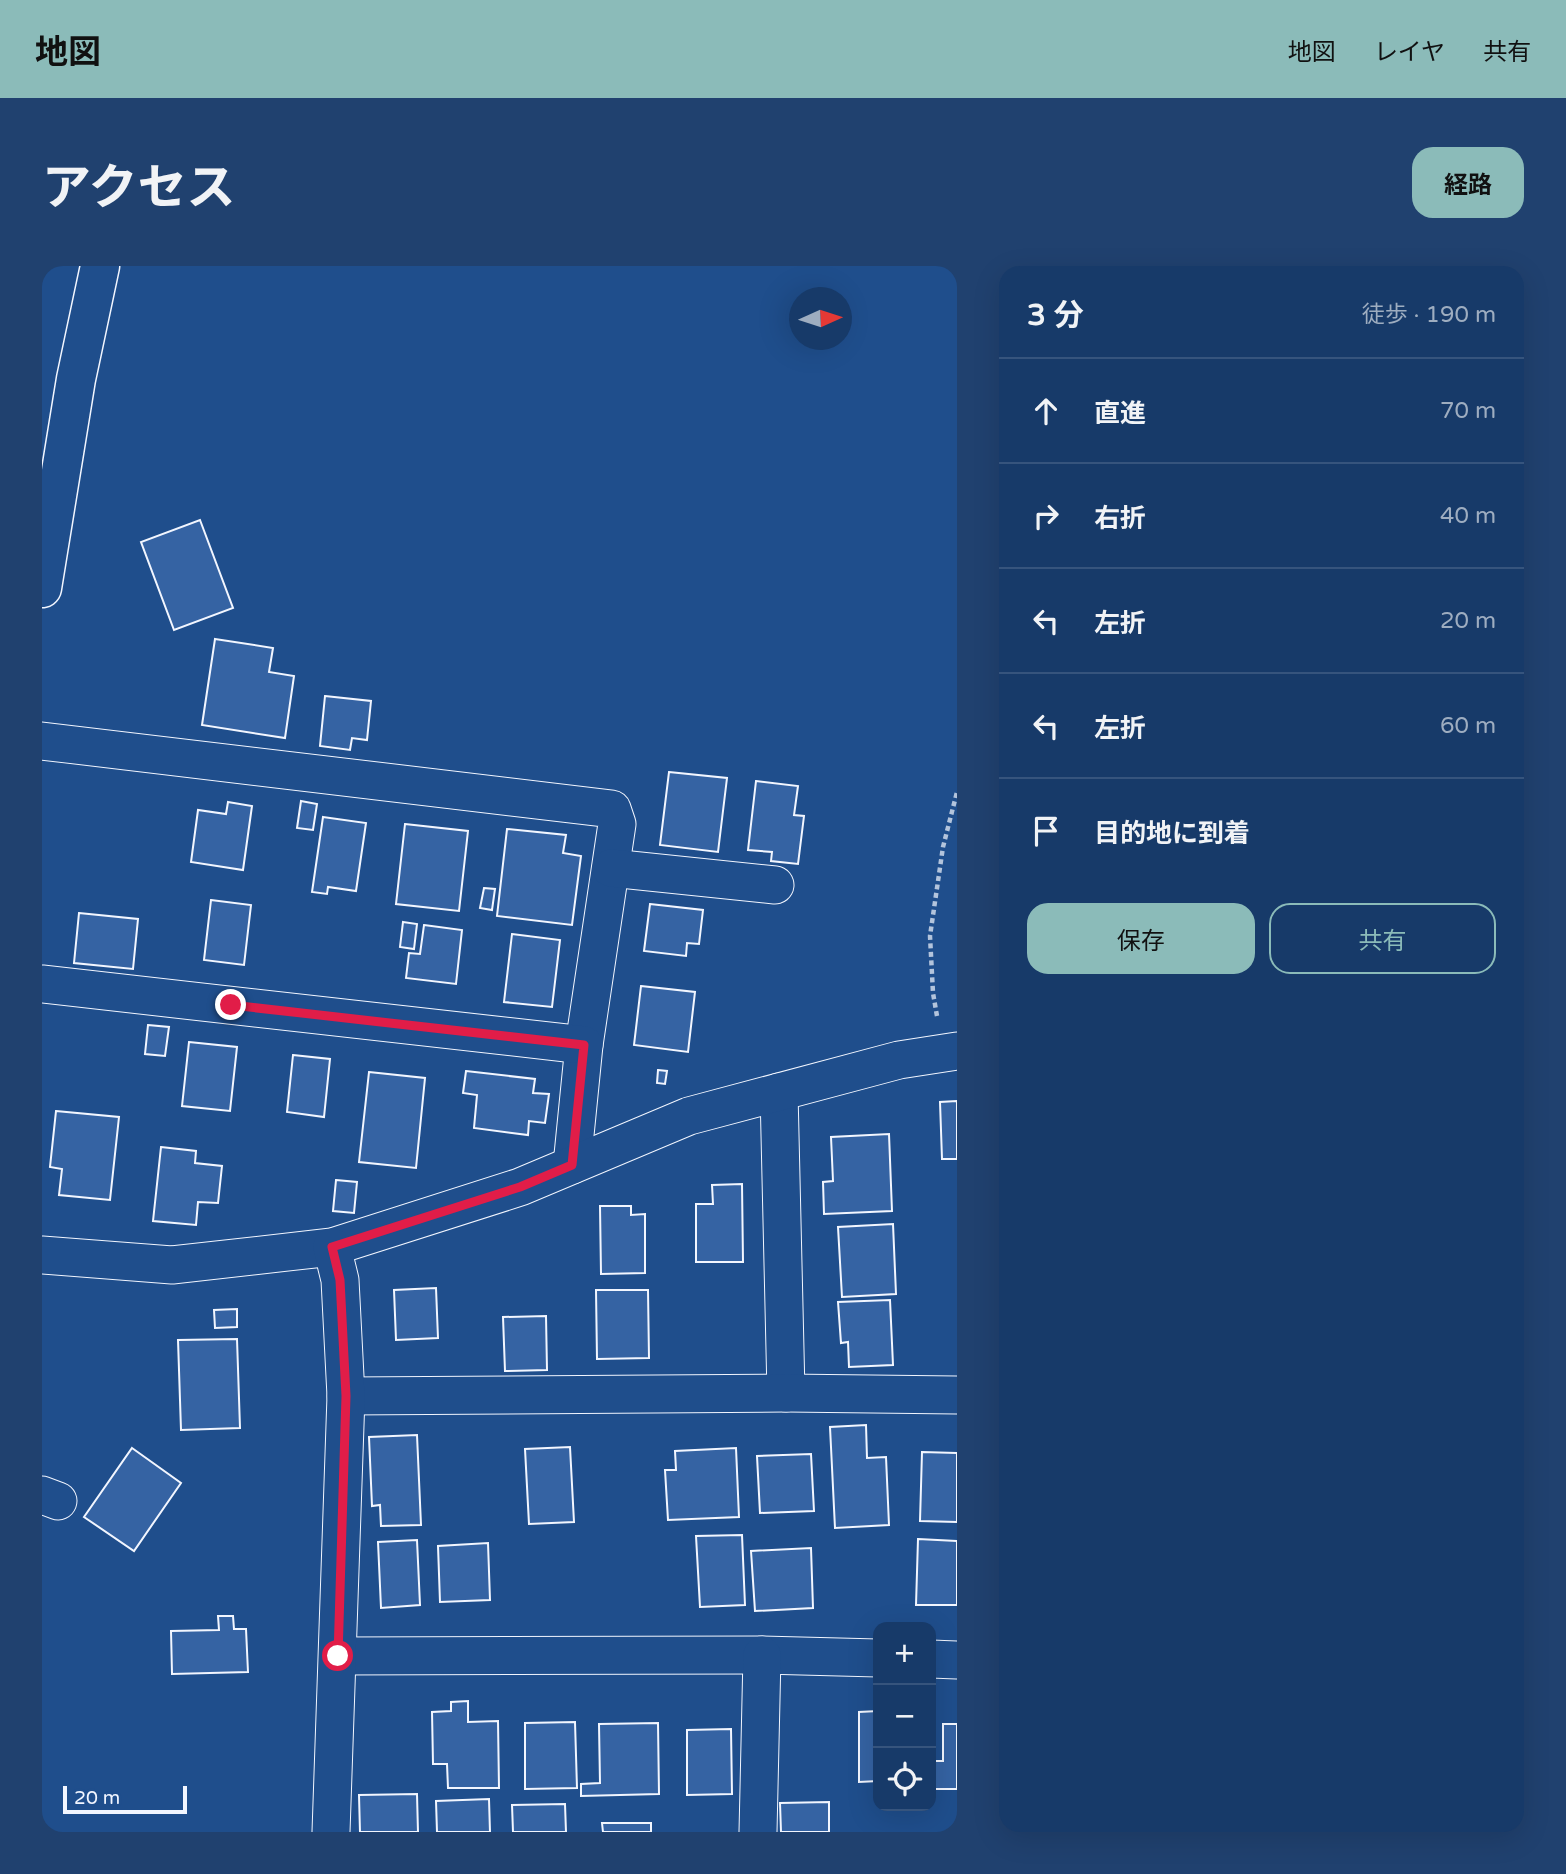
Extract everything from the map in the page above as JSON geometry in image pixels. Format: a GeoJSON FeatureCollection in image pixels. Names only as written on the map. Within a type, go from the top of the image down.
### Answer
{"type":"FeatureCollection","features":[{"type":"Feature","properties":{"kind":"street"},"geometry":{"type":"LineString","coordinates":[[42,587],[76,379],[100,266]]}},
{"type":"Feature","properties":{"kind":"street"},"geometry":{"type":"LineString","coordinates":[[42,741],[612,809],[617,824],[584,1045],[572,1165]]}},
{"type":"Feature","properties":{"kind":"street"},"geometry":{"type":"LineString","coordinates":[[611,869],[775,885]]}},
{"type":"Feature","properties":{"kind":"street"},"geometry":{"type":"LineString","coordinates":[[42,984],[584,1045]]}},
{"type":"Feature","properties":{"kind":"street"},"geometry":{"type":"LineString","coordinates":[[42,1255],[172,1265],[332,1247],[520,1187],[689,1116],[899,1060],[951,1052]]}},
{"type":"Feature","properties":{"kind":"street"},"geometry":{"type":"LineString","coordinates":[[779,1092],[786,1392]]}},
{"type":"Feature","properties":{"kind":"street"},"geometry":{"type":"LineString","coordinates":[[331,1832],[346,1396],[340,1280],[332,1247]]}},
{"type":"Feature","properties":{"kind":"street"},"geometry":{"type":"LineString","coordinates":[[346,1396],[786,1392],[957,1395]]}},
{"type":"Feature","properties":{"kind":"street"},"geometry":{"type":"LineString","coordinates":[[338,1656],[762,1655],[873,1658]]}},
{"type":"Feature","properties":{"kind":"street"},"geometry":{"type":"LineString","coordinates":[[758,1832],[762,1655]]}},
{"type":"Feature","properties":{"kind":"street"},"geometry":{"type":"LineString","coordinates":[[936,1659],[957,1660]]}},
{"type":"Feature","properties":{"kind":"path"},"geometry":{"type":"LineString","coordinates":[[951,1052],[933,993],[930,936],[943,847],[957,792]]}},
{"type":"Feature","properties":{"kind":"building"},"geometry":{"type":"Polygon","coordinates":[[[200,520],[233,608],[174,630],[141,542],[200,520]]]}},
{"type":"Feature","properties":{"kind":"building"},"geometry":{"type":"Polygon","coordinates":[[[215,639],[273,648],[269,672],[294,676],[285,738],[202,725],[215,639]]]}},
{"type":"Feature","properties":{"kind":"building"},"geometry":{"type":"Polygon","coordinates":[[[325,696],[371,701],[367,740],[352,738],[350,750],[320,746],[325,696]]]}},
{"type":"Feature","properties":{"kind":"building"},"geometry":{"type":"Polygon","coordinates":[[[669,772],[727,778],[718,852],[660,845],[669,772]]]}},
{"type":"Feature","properties":{"kind":"building"},"geometry":{"type":"Polygon","coordinates":[[[756,781],[798,786],[794,815],[804,816],[798,864],[771,861],[772,852],[748,850],[756,781]]]}},
{"type":"Feature","properties":{"kind":"building"},"geometry":{"type":"Polygon","coordinates":[[[301,801],[317,804],[313,830],[297,828],[301,801]]]}},
{"type":"Feature","properties":{"kind":"building"},"geometry":{"type":"Polygon","coordinates":[[[228,802],[252,806],[243,870],[191,862],[198,810],[226,814],[228,802]]]}},
{"type":"Feature","properties":{"kind":"building"},"geometry":{"type":"Polygon","coordinates":[[[323,817],[366,823],[356,891],[328,887],[327,894],[312,892],[323,817]]]}},
{"type":"Feature","properties":{"kind":"building"},"geometry":{"type":"Polygon","coordinates":[[[405,824],[468,831],[459,911],[396,904],[405,824]]]}},
{"type":"Feature","properties":{"kind":"building"},"geometry":{"type":"Polygon","coordinates":[[[507,829],[566,835],[563,853],[581,856],[572,925],[497,916],[507,829]]]}},
{"type":"Feature","properties":{"kind":"building"},"geometry":{"type":"Polygon","coordinates":[[[484,888],[495,889],[492,910],[480,908],[484,888]]]}},
{"type":"Feature","properties":{"kind":"building"},"geometry":{"type":"Polygon","coordinates":[[[211,900],[251,905],[244,965],[204,960],[211,900]]]}},
{"type":"Feature","properties":{"kind":"building"},"geometry":{"type":"Polygon","coordinates":[[[650,904],[703,910],[699,944],[687,943],[686,956],[644,951],[650,904]]]}},
{"type":"Feature","properties":{"kind":"building"},"geometry":{"type":"Polygon","coordinates":[[[79,913],[138,919],[133,969],[74,963],[79,913]]]}},
{"type":"Feature","properties":{"kind":"building"},"geometry":{"type":"Polygon","coordinates":[[[403,922],[417,924],[414,949],[400,947],[403,922]]]}},
{"type":"Feature","properties":{"kind":"building"},"geometry":{"type":"Polygon","coordinates":[[[424,925],[462,930],[456,984],[406,978],[409,953],[420,954],[424,925]]]}},
{"type":"Feature","properties":{"kind":"building"},"geometry":{"type":"Polygon","coordinates":[[[512,934],[560,940],[552,1007],[504,1002],[512,934]]]}},
{"type":"Feature","properties":{"kind":"building"},"geometry":{"type":"Polygon","coordinates":[[[641,986],[695,992],[688,1052],[634,1045],[641,986]]]}},
{"type":"Feature","properties":{"kind":"building"},"geometry":{"type":"Polygon","coordinates":[[[148,1025],[169,1027],[165,1056],[145,1054],[148,1025]]]}},
{"type":"Feature","properties":{"kind":"building"},"geometry":{"type":"Polygon","coordinates":[[[189,1042],[237,1047],[230,1111],[182,1106],[189,1042]]]}},
{"type":"Feature","properties":{"kind":"building"},"geometry":{"type":"Polygon","coordinates":[[[293,1055],[330,1059],[324,1117],[287,1112],[293,1055]]]}},
{"type":"Feature","properties":{"kind":"building"},"geometry":{"type":"Polygon","coordinates":[[[658,1070],[667,1071],[665,1084],[657,1083],[658,1070]]]}},
{"type":"Feature","properties":{"kind":"building"},"geometry":{"type":"Polygon","coordinates":[[[466,1071],[535,1079],[533,1093],[549,1094],[545,1123],[529,1121],[528,1135],[474,1128],[477,1095],[463,1093],[466,1071]]]}},
{"type":"Feature","properties":{"kind":"building"},"geometry":{"type":"Polygon","coordinates":[[[369,1072],[425,1078],[416,1168],[359,1162],[369,1072]]]}},
{"type":"Feature","properties":{"kind":"building"},"geometry":{"type":"Polygon","coordinates":[[[957,1101],[957,1159],[942,1159],[940,1102],[957,1101]]]}},
{"type":"Feature","properties":{"kind":"building"},"geometry":{"type":"Polygon","coordinates":[[[56,1111],[119,1117],[110,1200],[59,1195],[62,1169],[50,1167],[56,1111]]]}},
{"type":"Feature","properties":{"kind":"building"},"geometry":{"type":"Polygon","coordinates":[[[889,1134],[892,1211],[824,1214],[823,1182],[833,1181],[831,1137],[889,1134]]]}},
{"type":"Feature","properties":{"kind":"building"},"geometry":{"type":"Polygon","coordinates":[[[161,1147],[196,1151],[195,1163],[222,1166],[218,1203],[198,1202],[196,1225],[153,1221],[161,1147]]]}},
{"type":"Feature","properties":{"kind":"building"},"geometry":{"type":"Polygon","coordinates":[[[336,1180],[357,1182],[354,1213],[333,1211],[336,1180]]]}},
{"type":"Feature","properties":{"kind":"building"},"geometry":{"type":"Polygon","coordinates":[[[742,1184],[743,1262],[696,1262],[696,1204],[713,1204],[712,1185],[742,1184]]]}},
{"type":"Feature","properties":{"kind":"building"},"geometry":{"type":"Polygon","coordinates":[[[600,1206],[631,1206],[631,1215],[645,1214],[645,1273],[601,1274],[600,1206]]]}},
{"type":"Feature","properties":{"kind":"building"},"geometry":{"type":"Polygon","coordinates":[[[893,1224],[896,1294],[842,1297],[838,1227],[893,1224]]]}},
{"type":"Feature","properties":{"kind":"building"},"geometry":{"type":"Polygon","coordinates":[[[436,1288],[438,1338],[396,1340],[394,1290],[436,1288]]]}},
{"type":"Feature","properties":{"kind":"building"},"geometry":{"type":"Polygon","coordinates":[[[596,1290],[648,1290],[649,1358],[597,1359],[596,1290]]]}},
{"type":"Feature","properties":{"kind":"building"},"geometry":{"type":"Polygon","coordinates":[[[890,1300],[893,1365],[849,1367],[848,1342],[841,1343],[838,1302],[890,1300]]]}},
{"type":"Feature","properties":{"kind":"building"},"geometry":{"type":"Polygon","coordinates":[[[237,1309],[237,1327],[215,1328],[214,1310],[237,1309]]]}},
{"type":"Feature","properties":{"kind":"building"},"geometry":{"type":"Polygon","coordinates":[[[546,1316],[547,1370],[505,1371],[503,1317],[546,1316]]]}},
{"type":"Feature","properties":{"kind":"building"},"geometry":{"type":"Polygon","coordinates":[[[237,1339],[240,1428],[181,1430],[178,1340],[237,1339]]]}},
{"type":"Feature","properties":{"kind":"building"},"geometry":{"type":"Polygon","coordinates":[[[866,1425],[867,1458],[886,1457],[889,1525],[835,1528],[830,1427],[866,1425]]]}},
{"type":"Feature","properties":{"kind":"building"},"geometry":{"type":"Polygon","coordinates":[[[417,1435],[421,1525],[381,1526],[380,1505],[372,1506],[369,1437],[417,1435]]]}},
{"type":"Feature","properties":{"kind":"building"},"geometry":{"type":"Polygon","coordinates":[[[570,1447],[574,1522],[529,1524],[525,1449],[570,1447]]]}},
{"type":"Feature","properties":{"kind":"building"},"geometry":{"type":"Polygon","coordinates":[[[132,1448],[181,1483],[134,1551],[84,1517],[132,1448]]]}},
{"type":"Feature","properties":{"kind":"building"},"geometry":{"type":"Polygon","coordinates":[[[736,1448],[739,1517],[668,1520],[665,1470],[676,1470],[675,1451],[736,1448]]]}},
{"type":"Feature","properties":{"kind":"building"},"geometry":{"type":"Polygon","coordinates":[[[922,1452],[957,1453],[957,1522],[920,1521],[922,1452]]]}},
{"type":"Feature","properties":{"kind":"building"},"geometry":{"type":"Polygon","coordinates":[[[811,1454],[814,1511],[760,1513],[757,1456],[811,1454]]]}},
{"type":"Feature","properties":{"kind":"building"},"geometry":{"type":"Polygon","coordinates":[[[742,1535],[745,1605],[700,1607],[696,1536],[742,1535]]]}},
{"type":"Feature","properties":{"kind":"building"},"geometry":{"type":"Polygon","coordinates":[[[918,1539],[957,1541],[957,1605],[916,1605],[918,1539]]]}},
{"type":"Feature","properties":{"kind":"building"},"geometry":{"type":"Polygon","coordinates":[[[417,1540],[420,1605],[381,1608],[378,1542],[417,1540]]]}},
{"type":"Feature","properties":{"kind":"building"},"geometry":{"type":"Polygon","coordinates":[[[488,1543],[490,1600],[440,1602],[438,1546],[488,1543]]]}},
{"type":"Feature","properties":{"kind":"building"},"geometry":{"type":"Polygon","coordinates":[[[811,1548],[813,1608],[755,1611],[751,1551],[811,1548]]]}},
{"type":"Feature","properties":{"kind":"building"},"geometry":{"type":"Polygon","coordinates":[[[218,1616],[233,1616],[234,1629],[246,1629],[248,1672],[172,1674],[171,1631],[219,1630],[218,1616]]]}},
{"type":"Feature","properties":{"kind":"building"},"geometry":{"type":"Polygon","coordinates":[[[468,1701],[468,1722],[498,1721],[499,1788],[448,1788],[447,1764],[433,1764],[432,1712],[451,1711],[451,1702],[468,1701]]]}},
{"type":"Feature","properties":{"kind":"building"},"geometry":{"type":"Polygon","coordinates":[[[873,1711],[873,1781],[859,1782],[859,1712],[873,1711]]]}},
{"type":"Feature","properties":{"kind":"building"},"geometry":{"type":"Polygon","coordinates":[[[575,1722],[577,1788],[525,1789],[525,1723],[575,1722]]]}},
{"type":"Feature","properties":{"kind":"building"},"geometry":{"type":"Polygon","coordinates":[[[658,1723],[659,1794],[581,1796],[581,1784],[600,1783],[599,1724],[658,1723]]]}},
{"type":"Feature","properties":{"kind":"building"},"geometry":{"type":"Polygon","coordinates":[[[943,1724],[957,1724],[957,1789],[936,1789],[936,1761],[943,1761],[943,1724]]]}},
{"type":"Feature","properties":{"kind":"building"},"geometry":{"type":"Polygon","coordinates":[[[731,1729],[732,1794],[687,1795],[687,1730],[731,1729]]]}},
{"type":"Feature","properties":{"kind":"building"},"geometry":{"type":"Polygon","coordinates":[[[417,1794],[418,1832],[360,1832],[359,1795],[417,1794]]]}},
{"type":"Feature","properties":{"kind":"building"},"geometry":{"type":"Polygon","coordinates":[[[489,1799],[490,1832],[437,1832],[436,1801],[489,1799]]]}},
{"type":"Feature","properties":{"kind":"building"},"geometry":{"type":"Polygon","coordinates":[[[829,1802],[829,1832],[781,1832],[780,1803],[829,1802]]]}},
{"type":"Feature","properties":{"kind":"building"},"geometry":{"type":"Polygon","coordinates":[[[565,1804],[566,1832],[513,1832],[512,1805],[565,1804]]]}},
{"type":"Feature","properties":{"kind":"building"},"geometry":{"type":"Polygon","coordinates":[[[602,1823],[651,1823],[651,1832],[603,1832],[602,1823]]]}},
{"type":"Feature","properties":{"kind":"route"},"geometry":{"type":"LineString","coordinates":[[231,1005],[584,1045],[572,1165],[520,1187],[332,1247],[340,1280],[346,1396],[338,1656]]}}]}
